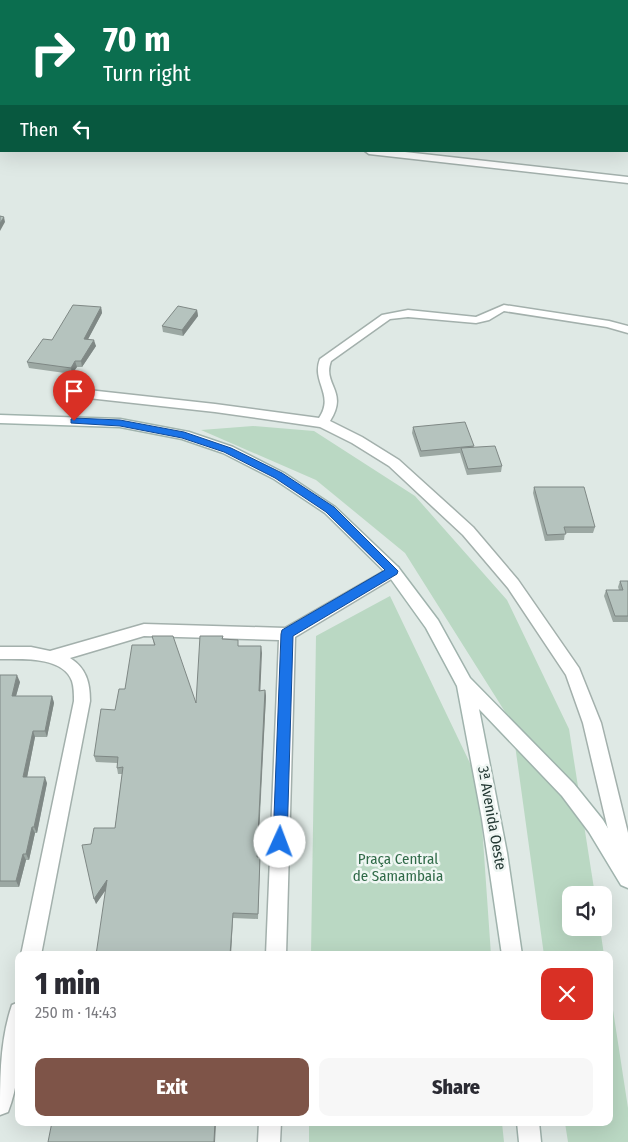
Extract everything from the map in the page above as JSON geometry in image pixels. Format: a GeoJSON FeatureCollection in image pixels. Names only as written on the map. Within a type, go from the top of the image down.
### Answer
{"type":"FeatureCollection","features":[{"type":"Feature","properties":{"kind":"street"},"geometry":{"type":"LineString","coordinates":[[378,152],[628,180]]}},
{"type":"Feature","properties":{"kind":"street"},"geometry":{"type":"LineString","coordinates":[[322,424],[332,408],[332,400],[322,372],[322,365],[326,359],[379,322],[394,314],[410,313],[474,320],[492,316],[499,308],[504,308],[609,324],[628,330]]}},
{"type":"Feature","properties":{"kind":"street"},"geometry":{"type":"LineString","coordinates":[[61,391],[215,408],[322,424],[356,440],[394,463],[430,494],[468,531],[507,576],[546,630],[573,673],[592,723],[628,872]]}},
{"type":"Feature","properties":{"kind":"street"},"geometry":{"type":"LineString","coordinates":[[0,419],[120,423],[184,435],[228,450],[279,476],[330,510],[392,571],[432,624],[464,682],[568,790],[596,826],[628,879]]}},
{"type":"Feature","properties":{"kind":"street"},"geometry":{"type":"LineString","coordinates":[[50,657],[144,630],[287,634],[392,571]]}},
{"type":"Feature","properties":{"kind":"street"},"geometry":{"type":"LineString","coordinates":[[276,951],[287,634]]}},
{"type":"Feature","properties":{"kind":"street"},"geometry":{"type":"LineString","coordinates":[[0,653],[30,653],[50,657],[69,665],[77,674],[82,686],[82,701],[31,951]]}},
{"type":"Feature","properties":{"kind":"street","name":"3ª Avenida Oeste"},"geometry":{"type":"LineString","coordinates":[[464,682],[492,814],[511,951]]}},
{"type":"Feature","properties":{"kind":"street"},"geometry":{"type":"LineString","coordinates":[[0,1104],[15,1031]]}},
{"type":"Feature","properties":{"kind":"street"},"geometry":{"type":"LineString","coordinates":[[269,1142],[270,1126]]}},
{"type":"Feature","properties":{"kind":"street"},"geometry":{"type":"LineString","coordinates":[[528,1126],[530,1142]]}},
{"type":"Feature","properties":{"kind":"green space"},"geometry":{"type":"Polygon","coordinates":[[[253,426],[314,431],[415,496],[507,600],[569,729],[594,886],[562,886],[562,936],[601,936],[603,951],[543,951],[512,723],[405,553],[316,480],[201,430],[253,426]]]}},
{"type":"Feature","properties":{"kind":"green space","name":"Praça Central de Samambaia"},"geometry":{"type":"Polygon","coordinates":[[[390,596],[479,782],[491,951],[311,951],[316,636],[390,596]]]}},
{"type":"Feature","properties":{"kind":"green space"},"geometry":{"type":"Polygon","coordinates":[[[613,1010],[628,1108],[628,1142],[568,1142],[565,1126],[613,1126],[613,1010]]]}},
{"type":"Feature","properties":{"kind":"green space"},"geometry":{"type":"Polygon","coordinates":[[[309,1126],[502,1126],[504,1142],[309,1142],[309,1126]]]}},
{"type":"Feature","properties":{"kind":"building"},"geometry":{"type":"Polygon","coordinates":[[[73,305],[101,307],[84,339],[94,340],[81,361],[75,361],[71,368],[27,362],[43,339],[52,340],[73,305]]]}},
{"type":"Feature","properties":{"kind":"building"},"geometry":{"type":"Polygon","coordinates":[[[178,306],[197,310],[182,330],[162,326],[178,306]]]}},
{"type":"Feature","properties":{"kind":"building"},"geometry":{"type":"Polygon","coordinates":[[[465,422],[474,446],[421,451],[413,427],[465,422]]]}},
{"type":"Feature","properties":{"kind":"building"},"geometry":{"type":"Polygon","coordinates":[[[495,446],[502,466],[468,469],[461,448],[495,446]]]}},
{"type":"Feature","properties":{"kind":"building"},"geometry":{"type":"Polygon","coordinates":[[[534,487],[584,487],[595,527],[564,527],[566,534],[547,535],[534,487]]]}},
{"type":"Feature","properties":{"kind":"building"},"geometry":{"type":"Polygon","coordinates":[[[620,581],[628,581],[628,616],[615,616],[606,590],[623,590],[620,581]]]}},
{"type":"Feature","properties":{"kind":"building"},"geometry":{"type":"Polygon","coordinates":[[[152,636],[173,636],[196,703],[200,636],[223,636],[222,639],[238,640],[238,646],[261,646],[259,691],[265,690],[257,857],[260,857],[258,914],[233,913],[230,951],[97,951],[107,880],[94,899],[82,845],[91,844],[94,828],[115,828],[123,767],[117,768],[118,757],[94,756],[101,709],[115,710],[119,689],[125,689],[132,645],[155,645],[152,636]]]}},
{"type":"Feature","properties":{"kind":"building"},"geometry":{"type":"Polygon","coordinates":[[[0,675],[17,675],[12,696],[52,696],[45,731],[33,731],[23,777],[45,777],[34,827],[32,827],[26,854],[23,854],[16,881],[0,881],[0,675]]]}},
{"type":"Feature","properties":{"kind":"building"},"geometry":{"type":"Polygon","coordinates":[[[51,1126],[215,1126],[214,1142],[48,1142],[51,1126]]]}},
{"type":"Feature","properties":{"kind":"route"},"geometry":{"type":"LineString","coordinates":[[74,421],[120,423],[184,435],[228,450],[279,476],[330,510],[392,571],[287,634],[280,842]]}}]}
